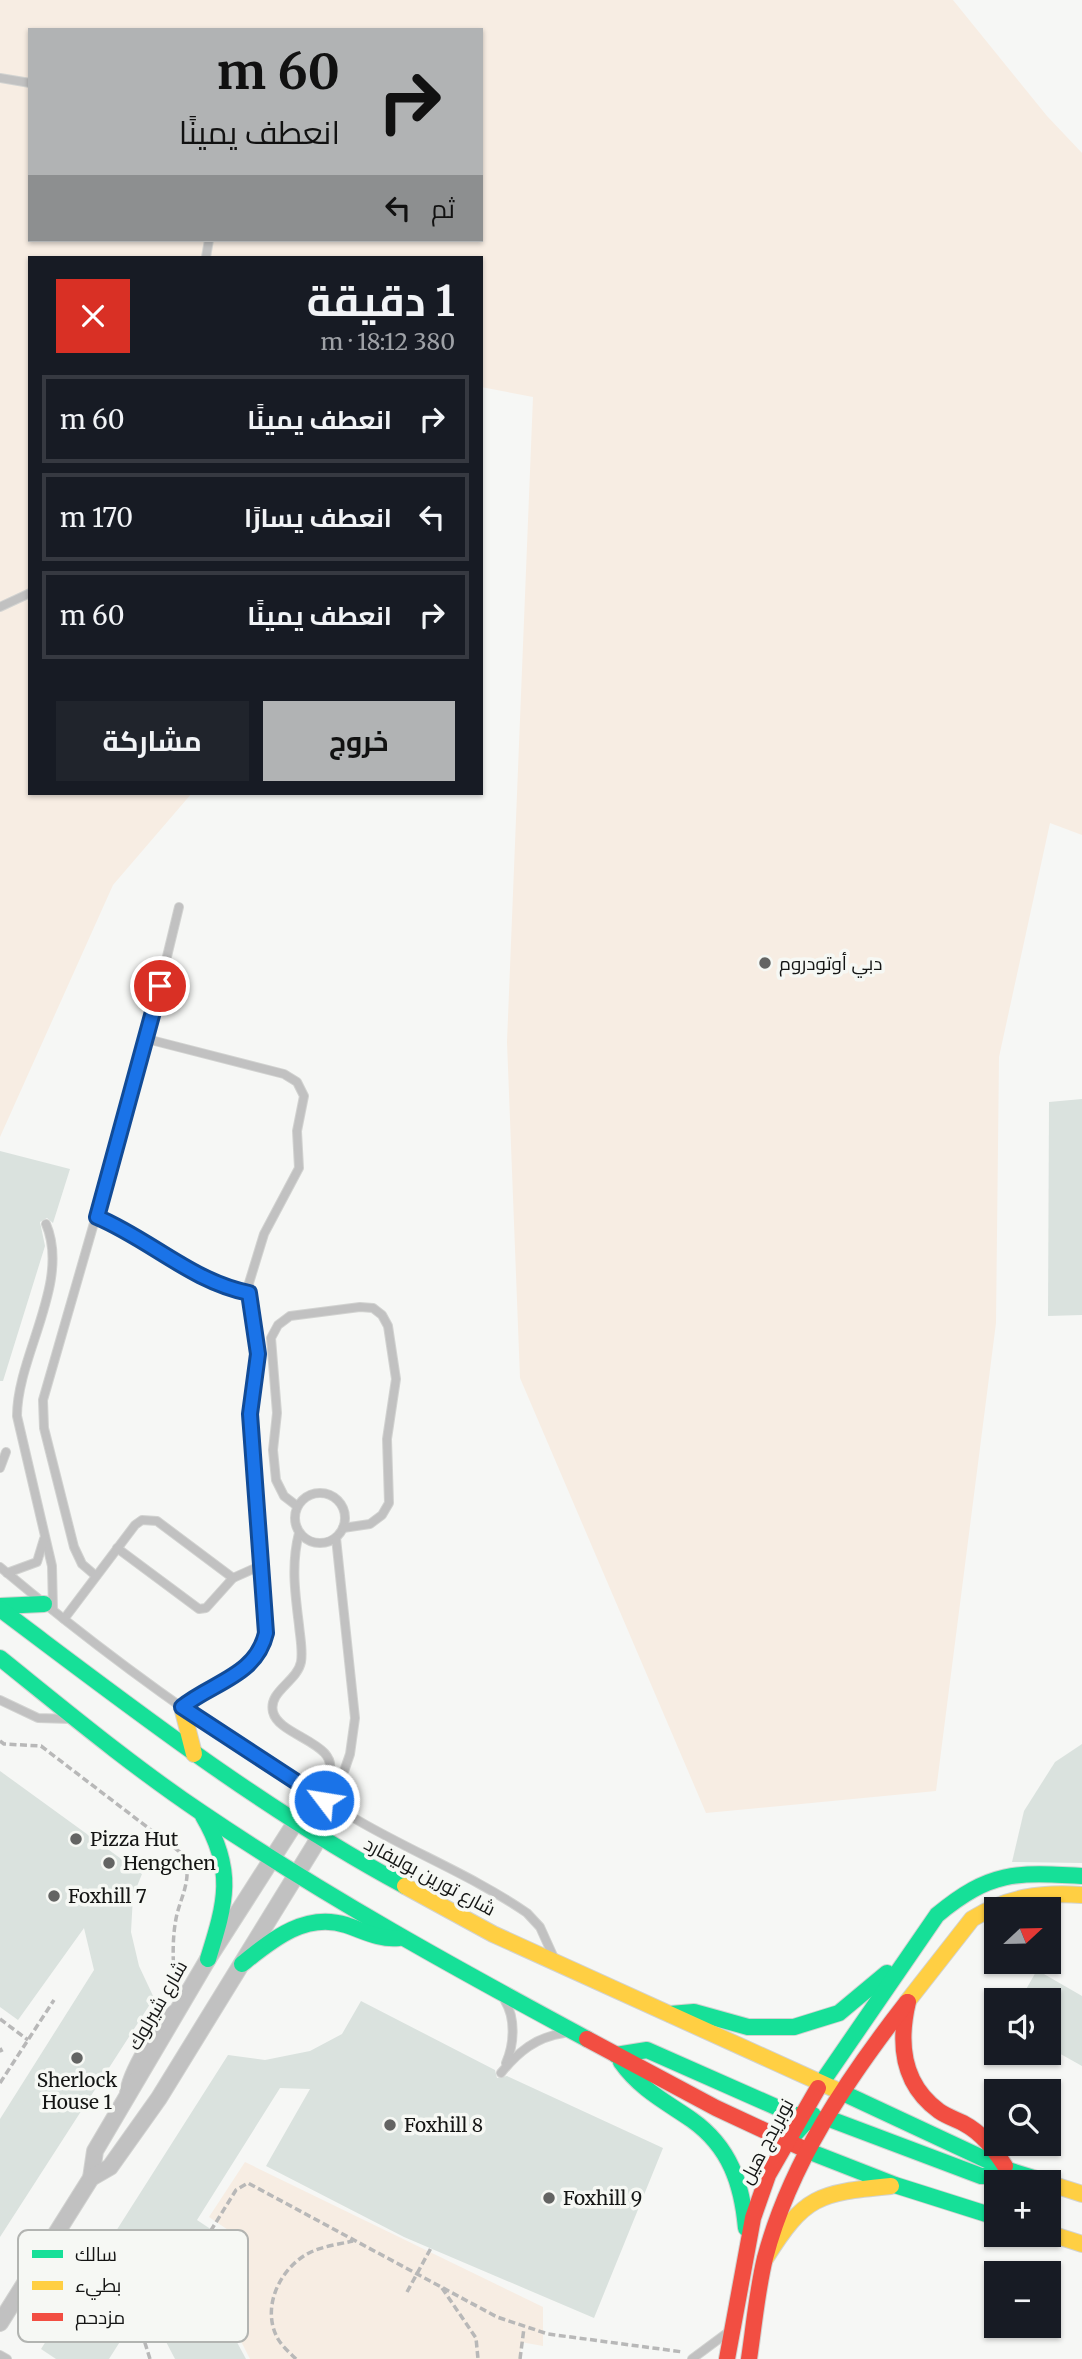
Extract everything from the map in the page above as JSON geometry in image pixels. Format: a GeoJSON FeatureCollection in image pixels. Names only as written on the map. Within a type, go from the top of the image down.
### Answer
{"type":"FeatureCollection","features":[{"type":"Feature","properties":{"kind":"main road"},"geometry":{"type":"LineString","coordinates":[[0,1608],[49,1608]]}},
{"type":"Feature","properties":{"kind":"main road","name":"شارع تورين بوليفارد"},"geometry":{"type":"LineString","coordinates":[[0,1608],[26,1631],[194,1754],[319,1838],[417,1894],[667,2016],[822,2082],[1007,2170]]}},
{"type":"Feature","properties":{"kind":"main road"},"geometry":{"type":"LineString","coordinates":[[0,1630],[11,1633],[26,1631]]}},
{"type":"Feature","properties":{"kind":"main road"},"geometry":{"type":"LineString","coordinates":[[0,1658],[200,1812],[402,1937],[500,1993],[716,2111],[895,2185],[984,2213]]}},
{"type":"Feature","properties":{"kind":"main road"},"geometry":{"type":"LineString","coordinates":[[182,1707],[194,1754]]}},
{"type":"Feature","properties":{"kind":"main road"},"geometry":{"type":"LineString","coordinates":[[200,1812],[217,1838],[228,1875],[225,1906],[208,1959]]}},
{"type":"Feature","properties":{"kind":"main road","name":"نوبريدج هيل"},"geometry":{"type":"LineString","coordinates":[[727,2359],[747,2250],[761,2193],[822,2082],[937,1915],[960,1894],[982,1881],[1017,1872],[1082,1876]]}},
{"type":"Feature","properties":{"kind":"main road"},"geometry":{"type":"LineString","coordinates":[[749,2359],[765,2259],[778,2215],[808,2151],[858,2064],[972,1919],[992,1905],[1031,1893],[1082,1895]]}},
{"type":"Feature","properties":{"kind":"main road"},"geometry":{"type":"LineString","coordinates":[[242,1964],[293,1926],[307,1923],[342,1924],[378,1938],[402,1937]]}},
{"type":"Feature","properties":{"kind":"main road"},"geometry":{"type":"LineString","coordinates":[[667,2016],[690,2011],[754,2028],[802,2026],[841,2012],[879,1978],[902,1967]]}},
{"type":"Feature","properties":{"kind":"main road"},"geometry":{"type":"LineString","coordinates":[[908,2002],[900,2031],[901,2048],[914,2083],[936,2109],[984,2138],[1007,2170]]}},
{"type":"Feature","properties":{"kind":"main road"},"geometry":{"type":"LineString","coordinates":[[616,2055],[647,2050],[761,2102],[802,2116],[817,2113],[841,2092]]}},
{"type":"Feature","properties":{"kind":"main road"},"geometry":{"type":"LineString","coordinates":[[616,2055],[640,2088],[711,2134],[727,2153],[742,2189],[747,2250]]}},
{"type":"Feature","properties":{"kind":"main road"},"geometry":{"type":"LineString","coordinates":[[788,2142],[805,2123],[827,2118],[984,2176]]}},
{"type":"Feature","properties":{"kind":"main road"},"geometry":{"type":"LineString","coordinates":[[765,2259],[790,2218],[810,2201],[835,2192],[895,2185]]}},
{"type":"Feature","properties":{"kind":"main road"},"geometry":{"type":"LineString","coordinates":[[1061,2187],[1082,2194]]}},
{"type":"Feature","properties":{"kind":"main road"},"geometry":{"type":"LineString","coordinates":[[1061,2237],[1082,2244]]}},
{"type":"Feature","properties":{"kind":"street","name":"شارع شيرلوك"},"geometry":{"type":"LineString","coordinates":[[58,2230],[91,2178],[95,2151],[208,1959],[296,1823]]}},
{"type":"Feature","properties":{"kind":"street","name":"شارع شيرلوك"},"geometry":{"type":"LineString","coordinates":[[91,2178],[110,2166],[147,2115],[319,1838]]}},
{"type":"Feature","properties":{"kind":"street"},"geometry":{"type":"LineString","coordinates":[[125,2100],[147,2115]]}},
{"type":"Feature","properties":{"kind":"street","name":"شارع شيرلوك"},"geometry":{"type":"LineString","coordinates":[[0,2323],[18,2294]]}},
{"type":"Feature","properties":{"kind":"lane"},"geometry":{"type":"LineString","coordinates":[[0,78],[28,83]]}},
{"type":"Feature","properties":{"kind":"lane"},"geometry":{"type":"LineString","coordinates":[[0,607],[28,594]]}},
{"type":"Feature","properties":{"kind":"lane"},"geometry":{"type":"LineString","coordinates":[[96,1576],[82,1564],[74,1547],[43,1414],[46,1387],[97,1217],[179,907]]}},
{"type":"Feature","properties":{"kind":"lane"},"geometry":{"type":"LineString","coordinates":[[146,1039],[284,1074],[302,1088],[304,1102],[297,1131],[299,1168],[264,1234],[251,1273],[249,1293],[258,1354],[250,1404],[266,1621],[259,1654],[250,1665],[206,1689],[182,1707]]}},
{"type":"Feature","properties":{"kind":"lane"},"geometry":{"type":"LineString","coordinates":[[97,1217],[142,1238],[204,1280],[249,1293]]}},
{"type":"Feature","properties":{"kind":"lane"},"geometry":{"type":"LineString","coordinates":[[46,1224],[54,1247],[52,1271],[17,1405],[19,1429],[54,1581],[49,1608]]}},
{"type":"Feature","properties":{"kind":"lane"},"geometry":{"type":"LineString","coordinates":[[297,1506],[284,1496],[276,1480],[273,1450],[276,1413],[271,1338],[278,1325],[290,1316],[360,1307],[373,1308],[383,1315],[388,1326],[396,1378],[386,1460],[389,1503],[377,1520],[343,1528]]}},
{"type":"Feature","properties":{"kind":"lane"},"geometry":{"type":"LineString","coordinates":[[0,1468],[6,1452]]}},
{"type":"Feature","properties":{"kind":"lane"},"geometry":{"type":"LineString","coordinates":[[299,1533],[316,1544],[336,1538],[343,1528],[343,1507],[334,1497],[314,1494],[297,1506],[295,1520],[299,1533],[294,1574],[301,1659],[296,1675],[274,1698],[273,1713],[282,1725],[319,1748],[329,1762],[346,1767]]}},
{"type":"Feature","properties":{"kind":"lane"},"geometry":{"type":"LineString","coordinates":[[64,1619],[138,1522],[152,1519],[233,1578]]}},
{"type":"Feature","properties":{"kind":"lane"},"geometry":{"type":"LineString","coordinates":[[4,1570],[37,1562],[44,1536]]}},
{"type":"Feature","properties":{"kind":"lane"},"geometry":{"type":"LineString","coordinates":[[336,1538],[355,1718],[338,1794],[343,1811]]}},
{"type":"Feature","properties":{"kind":"lane"},"geometry":{"type":"LineString","coordinates":[[117,1548],[200,1609],[206,1608],[233,1578],[262,1565]]}},
{"type":"Feature","properties":{"kind":"lane"},"geometry":{"type":"LineString","coordinates":[[4,1570],[49,1608],[182,1707],[305,1789],[527,1913],[545,1936],[556,1964]]}},
{"type":"Feature","properties":{"kind":"lane"},"geometry":{"type":"LineString","coordinates":[[0,1700],[14,1709],[38,1718],[76,1718]]}},
{"type":"Feature","properties":{"kind":"lane"},"geometry":{"type":"LineString","coordinates":[[305,1789],[325,1781],[329,1762]]}},
{"type":"Feature","properties":{"kind":"lane"},"geometry":{"type":"LineString","coordinates":[[500,1993],[508,2007],[512,2024],[512,2041],[500,2073],[525,2048],[540,2039],[573,2031]]}},
{"type":"Feature","properties":{"kind":"lane"},"geometry":{"type":"LineString","coordinates":[[125,2100],[128,2075],[165,2015],[187,1998]]}},
{"type":"Feature","properties":{"kind":"lane"},"geometry":{"type":"LineString","coordinates":[[695,2357],[732,2329]]}},
{"type":"Feature","properties":{"kind":"lane"},"geometry":{"type":"LineString","coordinates":[[0,2355],[7,2359]]}},
{"type":"Feature","properties":{"kind":"path"},"geometry":{"type":"LineString","coordinates":[[0,1741],[4,1744],[41,1746],[186,1856],[189,1882],[177,1913],[172,1947],[174,1980],[187,1998]]}},
{"type":"Feature","properties":{"kind":"path"},"geometry":{"type":"LineString","coordinates":[[0,2083],[54,2000]]}},
{"type":"Feature","properties":{"kind":"path"},"geometry":{"type":"LineString","coordinates":[[0,2019],[28,2040]]}},
{"type":"Feature","properties":{"kind":"path"},"geometry":{"type":"LineString","coordinates":[[212,2230],[239,2186],[248,2183],[497,2317],[524,2328],[695,2357]]}},
{"type":"Feature","properties":{"kind":"path"},"geometry":{"type":"LineString","coordinates":[[296,2359],[277,2338],[272,2313],[276,2288],[290,2266],[312,2252],[355,2240]]}},
{"type":"Feature","properties":{"kind":"path"},"geometry":{"type":"LineString","coordinates":[[407,2292],[431,2248]]}},
{"type":"Feature","properties":{"kind":"path"},"geometry":{"type":"LineString","coordinates":[[439,2285],[476,2338],[478,2359]]}},
{"type":"Feature","properties":{"kind":"path"},"geometry":{"type":"LineString","coordinates":[[520,2359],[524,2328]]}},
{"type":"Feature","properties":{"kind":"path"},"geometry":{"type":"LineString","coordinates":[[145,2342],[150,2359]]}},
{"type":"Feature","properties":{"kind":"shaded area","name":"دبي أوتودروم"},"geometry":{"type":"Polygon","coordinates":[[[0,0],[953,0],[1047,116],[1082,153],[1082,835],[1050,823],[999,1057],[996,1323],[936,1791],[706,1813],[520,1378],[507,1042],[533,397],[483,387],[483,256],[28,256],[28,795],[190,795],[113,885],[0,1137],[0,0]]]}},
{"type":"Feature","properties":{"kind":"shaded area"},"geometry":{"type":"Polygon","coordinates":[[[245,2162],[543,2307],[543,2346],[521,2342],[520,2359],[250,2359],[241,2342],[248,2342],[248,2230],[228,2230],[209,2217],[245,2162]]]}},
{"type":"Feature","properties":{"kind":"building"},"geometry":{"type":"Polygon","coordinates":[[[1082,1099],[1082,1315],[1048,1316],[1049,1102],[1082,1099]]]}},
{"type":"Feature","properties":{"kind":"building"},"geometry":{"type":"Polygon","coordinates":[[[0,1151],[70,1169],[53,1223],[47,1218],[40,1222],[45,1246],[3,1381],[0,1381],[0,1151]]]}},
{"type":"Feature","properties":{"kind":"building"},"geometry":{"type":"Polygon","coordinates":[[[1082,1744],[1082,1863],[1012,1862],[1024,1811],[1055,1762],[1082,1744]]]}},
{"type":"Feature","properties":{"kind":"building"},"geometry":{"type":"Polygon","coordinates":[[[0,1771],[142,1874],[133,1896],[131,1932],[139,1966],[154,1998],[0,2237],[0,2119],[94,1970],[84,1928],[18,2020],[0,2007],[0,1771]]]}},
{"type":"Feature","properties":{"kind":"building"},"geometry":{"type":"Polygon","coordinates":[[[1035,1974],[1044,1974],[1082,1996],[1082,2066],[1061,2054],[1061,1988],[1027,1988],[1035,1974]]]}},
{"type":"Feature","properties":{"kind":"building"},"geometry":{"type":"Polygon","coordinates":[[[361,2001],[495,2070],[497,2078],[507,2076],[663,2148],[594,2318],[404,2237],[266,2166],[310,2089],[280,2088],[197,2220],[212,2230],[117,2230],[228,2055],[265,2060],[310,2051],[342,2034],[361,2001]]]}},
{"type":"Feature","properties":{"kind":"building"},"geometry":{"type":"Polygon","coordinates":[[[45,2342],[120,2342],[109,2359],[56,2359],[41,2349],[45,2342]]]}},
{"type":"Feature","properties":{"kind":"building"},"geometry":{"type":"Polygon","coordinates":[[[166,2342],[237,2342],[246,2359],[175,2359],[166,2342]]]}},
{"type":"Feature","properties":{"kind":"traffic: fast"},"geometry":{"type":"LineString","coordinates":[[0,1606],[44,1604]]}},
{"type":"Feature","properties":{"kind":"traffic: fast"},"geometry":{"type":"LineString","coordinates":[[0,1609],[147,1719],[248,1790],[351,1856],[405,1886]]}},
{"type":"Feature","properties":{"kind":"traffic: fast"},"geometry":{"type":"LineString","coordinates":[[0,1658],[150,1776],[249,1844],[392,1931],[587,2039]]}},
{"type":"Feature","properties":{"kind":"traffic: fast"},"geometry":{"type":"LineString","coordinates":[[203,1816],[220,1853],[224,1886],[223,1903],[208,1959]]}},
{"type":"Feature","properties":{"kind":"traffic: fast"},"geometry":{"type":"LineString","coordinates":[[818,2088],[937,1915],[989,1882],[1021,1875],[1082,1876]]}},
{"type":"Feature","properties":{"kind":"traffic: fast"},"geometry":{"type":"LineString","coordinates":[[242,1964],[277,1938],[303,1925],[317,1922],[331,1922],[378,1936],[399,1938]]}},
{"type":"Feature","properties":{"kind":"traffic: fast"},"geometry":{"type":"LineString","coordinates":[[670,2014],[694,2012],[748,2027],[794,2027],[839,2013],[887,1973]]}},
{"type":"Feature","properties":{"kind":"traffic: fast"},"geometry":{"type":"LineString","coordinates":[[616,2055],[647,2050],[794,2115],[813,2115]]}},
{"type":"Feature","properties":{"kind":"traffic: fast"},"geometry":{"type":"LineString","coordinates":[[621,2062],[645,2087],[692,2120],[716,2142],[725,2154],[737,2182],[746,2228]]}},
{"type":"Feature","properties":{"kind":"traffic: fast"},"geometry":{"type":"LineString","coordinates":[[841,2092],[1008,2170]]}},
{"type":"Feature","properties":{"kind":"traffic: fast"},"geometry":{"type":"LineString","coordinates":[[788,2142],[805,2123],[827,2118],[984,2176]]}},
{"type":"Feature","properties":{"kind":"traffic: fast"},"geometry":{"type":"LineString","coordinates":[[808,2151],[895,2185],[984,2213]]}},
{"type":"Feature","properties":{"kind":"traffic: slow"},"geometry":{"type":"LineString","coordinates":[[182,1707],[194,1754]]}},
{"type":"Feature","properties":{"kind":"traffic: slow"},"geometry":{"type":"LineString","coordinates":[[405,1886],[493,1934],[841,2092]]}},
{"type":"Feature","properties":{"kind":"traffic: slow"},"geometry":{"type":"LineString","coordinates":[[907,2002],[972,1919],[1011,1901],[1038,1895],[1082,1895]]}},
{"type":"Feature","properties":{"kind":"traffic: slow"},"geometry":{"type":"LineString","coordinates":[[765,2259],[791,2222],[816,2201],[846,2191],[891,2186]]}},
{"type":"Feature","properties":{"kind":"traffic: slow"},"geometry":{"type":"LineString","coordinates":[[1061,2187],[1082,2194]]}},
{"type":"Feature","properties":{"kind":"traffic: slow"},"geometry":{"type":"LineString","coordinates":[[1061,2237],[1082,2244]]}},
{"type":"Feature","properties":{"kind":"traffic: jam"},"geometry":{"type":"LineString","coordinates":[[749,2359],[765,2258],[789,2189],[842,2092],[907,2002]]}},
{"type":"Feature","properties":{"kind":"traffic: jam"},"geometry":{"type":"LineString","coordinates":[[908,2002],[903,2033],[904,2048],[910,2076],[917,2088],[939,2111],[970,2127],[982,2137],[1005,2166]]}},
{"type":"Feature","properties":{"kind":"traffic: jam"},"geometry":{"type":"LineString","coordinates":[[587,2039],[716,2108],[802,2148]]}},
{"type":"Feature","properties":{"kind":"traffic: jam"},"geometry":{"type":"LineString","coordinates":[[727,2359],[753,2218],[768,2175],[818,2088]]}},
{"type":"Feature","properties":{"kind":"place","name":"دبي أوتودروم"},"geometry":{"type":"Point","coordinates":[765,963]}},
{"type":"Feature","properties":{"kind":"place","name":"Pizza Hut"},"geometry":{"type":"Point","coordinates":[76,1839]}},
{"type":"Feature","properties":{"kind":"place","name":"Hengchen"},"geometry":{"type":"Point","coordinates":[109,1863]}},
{"type":"Feature","properties":{"kind":"place","name":"Foxhill 7"},"geometry":{"type":"Point","coordinates":[54,1896]}},
{"type":"Feature","properties":{"kind":"place","name":"Sherlock House 1"},"geometry":{"type":"Point","coordinates":[77,2058]}},
{"type":"Feature","properties":{"kind":"place","name":"Foxhill 8"},"geometry":{"type":"Point","coordinates":[390,2125]}},
{"type":"Feature","properties":{"kind":"place","name":"Foxhill 9"},"geometry":{"type":"Point","coordinates":[549,2198]}},
{"type":"Feature","properties":{"kind":"route"},"geometry":{"type":"LineString","coordinates":[[160,986],[97,1217],[142,1238],[204,1280],[249,1293],[258,1354],[250,1414],[266,1633],[259,1654],[250,1665],[206,1689],[182,1707],[324,1800]]}}]}
